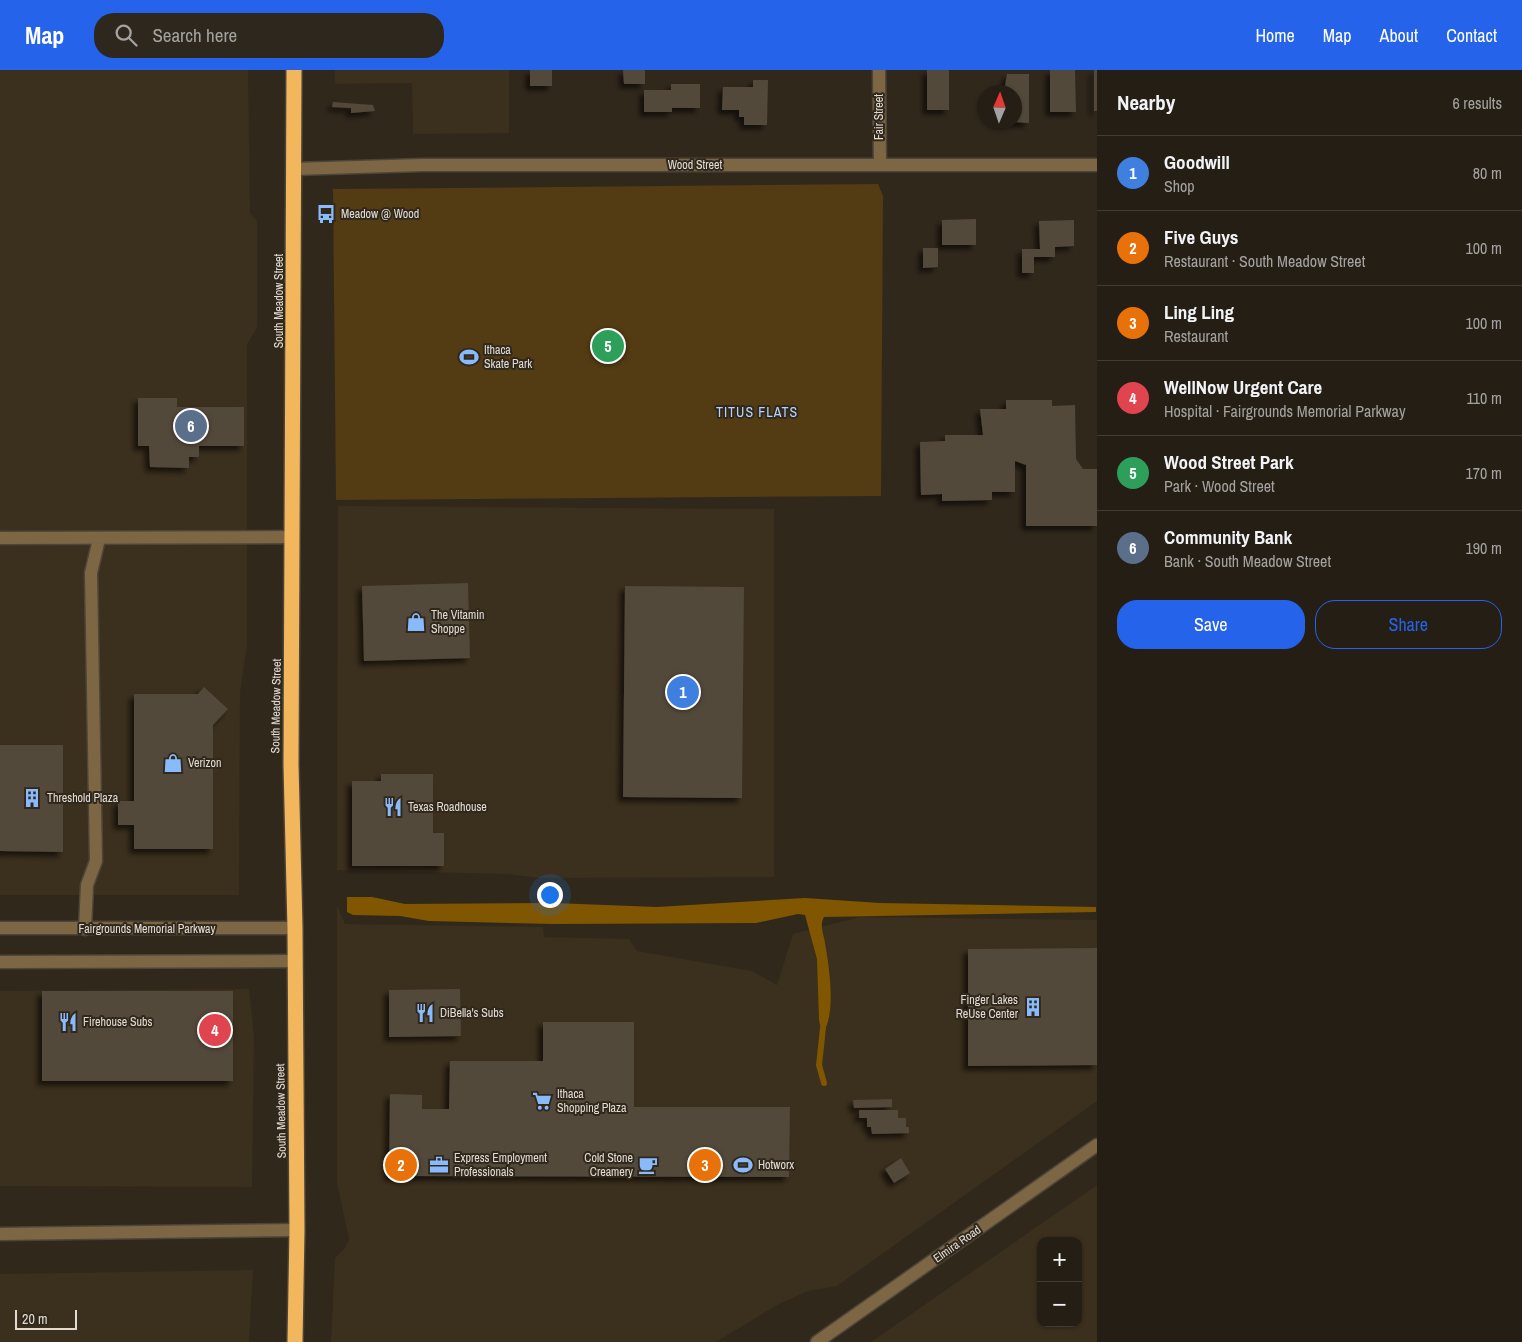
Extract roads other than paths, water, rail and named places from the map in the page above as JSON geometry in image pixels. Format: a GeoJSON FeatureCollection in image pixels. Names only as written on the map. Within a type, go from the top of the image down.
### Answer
{"type":"FeatureCollection","features":[{"type":"Feature","properties":{"kind":"highway","name":"South Meadow Street"},"geometry":{"type":"LineString","coordinates":[[294,70],[291,765],[295,928],[297,1230],[295,1342]]}},
{"type":"Feature","properties":{"kind":"street","name":"Fair Street"},"geometry":{"type":"LineString","coordinates":[[879,70],[880,164]]}},
{"type":"Feature","properties":{"kind":"street","name":"Wood Street"},"geometry":{"type":"LineString","coordinates":[[294,169],[422,165],[1097,165]]}},
{"type":"Feature","properties":{"kind":"street"},"geometry":{"type":"LineString","coordinates":[[0,538],[293,537]]}},
{"type":"Feature","properties":{"kind":"street"},"geometry":{"type":"LineString","coordinates":[[85,929],[87,886],[96,860],[91,573],[98,538]]}},
{"type":"Feature","properties":{"kind":"street","name":"Fairgrounds Memorial Parkway"},"geometry":{"type":"LineString","coordinates":[[0,928],[295,928]]}},
{"type":"Feature","properties":{"kind":"street"},"geometry":{"type":"LineString","coordinates":[[0,962],[294,961]]}},
{"type":"Feature","properties":{"kind":"street","name":"Elmira Road"},"geometry":{"type":"LineString","coordinates":[[817,1342],[1097,1145]]}},
{"type":"Feature","properties":{"kind":"street"},"geometry":{"type":"LineString","coordinates":[[0,1234],[297,1230]]}},
{"type":"Feature","properties":{"kind":"waterway"},"geometry":{"type":"LineString","coordinates":[[823,1028],[819,1065],[824,1083]]}},
{"type":"Feature","properties":{"kind":"place","name":"Meadow @ Wood"},"geometry":{"type":"Point","coordinates":[326,214]}},
{"type":"Feature","properties":{"kind":"place","name":"Wood Street Park"},"geometry":{"type":"Point","coordinates":[608,346]}},
{"type":"Feature","properties":{"kind":"place","name":"Ithaca Skate Park"},"geometry":{"type":"Point","coordinates":[469,357]}},
{"type":"Feature","properties":{"kind":"place","name":"Community Bank"},"geometry":{"type":"Point","coordinates":[191,426]}},
{"type":"Feature","properties":{"kind":"place","name":"The Vitamin Shoppe"},"geometry":{"type":"Point","coordinates":[416,622]}},
{"type":"Feature","properties":{"kind":"place","name":"Goodwill"},"geometry":{"type":"Point","coordinates":[683,692]}},
{"type":"Feature","properties":{"kind":"place","name":"Verizon"},"geometry":{"type":"Point","coordinates":[173,763]}},
{"type":"Feature","properties":{"kind":"place","name":"Threshold Plaza"},"geometry":{"type":"Point","coordinates":[32,798]}},
{"type":"Feature","properties":{"kind":"place","name":"Texas Roadhouse"},"geometry":{"type":"Point","coordinates":[393,807]}},
{"type":"Feature","properties":{"kind":"place","name":"Finger Lakes ReUse Center"},"geometry":{"type":"Point","coordinates":[1033,1007]}},
{"type":"Feature","properties":{"kind":"place","name":"DiBella's Subs"},"geometry":{"type":"Point","coordinates":[425,1013]}},
{"type":"Feature","properties":{"kind":"place","name":"Firehouse Subs"},"geometry":{"type":"Point","coordinates":[68,1022]}},
{"type":"Feature","properties":{"kind":"place","name":"WellNow Urgent Care"},"geometry":{"type":"Point","coordinates":[215,1030]}},
{"type":"Feature","properties":{"kind":"place","name":"Ithaca Shopping Plaza"},"geometry":{"type":"Point","coordinates":[542,1101]}},
{"type":"Feature","properties":{"kind":"place","name":"Five Guys"},"geometry":{"type":"Point","coordinates":[401,1165]}},
{"type":"Feature","properties":{"kind":"place","name":"Express Employment Professionals"},"geometry":{"type":"Point","coordinates":[439,1165]}},
{"type":"Feature","properties":{"kind":"place","name":"Cold Stone Creamery"},"geometry":{"type":"Point","coordinates":[648,1165]}},
{"type":"Feature","properties":{"kind":"place","name":"Ling Ling"},"geometry":{"type":"Point","coordinates":[705,1165]}},
{"type":"Feature","properties":{"kind":"place","name":"Hotworx"},"geometry":{"type":"Point","coordinates":[743,1165]}},
{"type":"Feature","properties":{"kind":"district","name":"TITUS FLATS"},"geometry":{"type":"Point","coordinates":[757,412]}}]}
